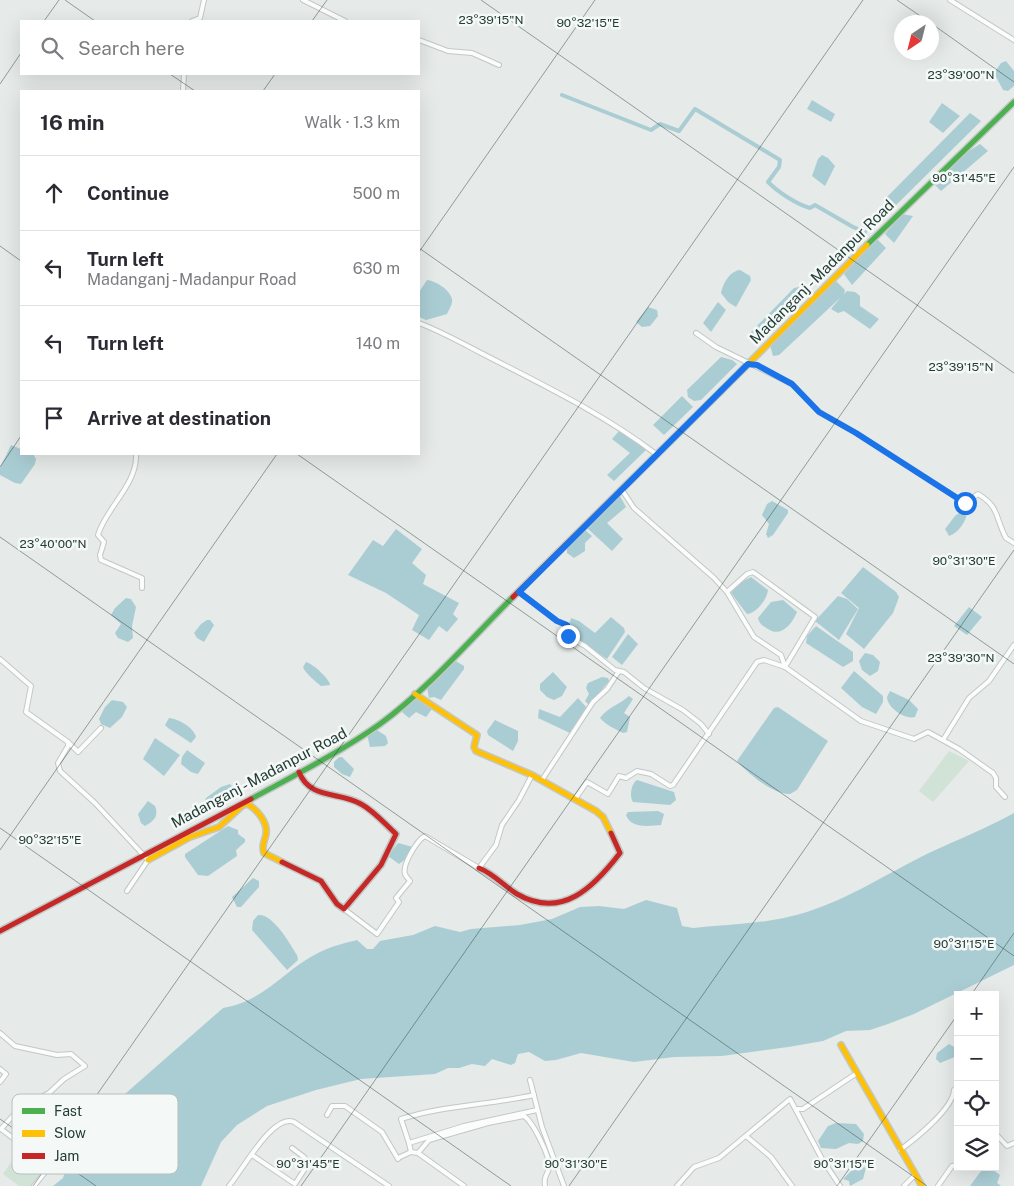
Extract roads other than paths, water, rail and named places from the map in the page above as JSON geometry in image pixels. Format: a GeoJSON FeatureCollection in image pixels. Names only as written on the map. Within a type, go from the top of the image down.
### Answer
{"type":"FeatureCollection","features":[{"type":"Feature","properties":{"kind":"main road","name":"Madanganj - Madanpur Road"},"geometry":{"type":"LineString","coordinates":[[0,931],[354,743],[415,694],[1014,102]]}},
{"type":"Feature","properties":{"kind":"main road"},"geometry":{"type":"LineString","coordinates":[[415,694],[477,735],[478,738],[474,747],[476,751],[542,780],[601,815],[620,853],[592,884],[560,905],[536,903],[518,894],[479,868]]}},
{"type":"Feature","properties":{"kind":"main road"},"geometry":{"type":"LineString","coordinates":[[148,860],[190,837],[220,827],[243,805],[248,804],[259,813],[266,828],[261,848],[264,853],[296,870],[314,876],[321,881],[337,904],[344,909],[381,865],[396,834],[357,802],[311,789],[302,781],[299,772]]}},
{"type":"Feature","properties":{"kind":"main road"},"geometry":{"type":"LineString","coordinates":[[841,1045],[922,1186]]}},
{"type":"Feature","properties":{"kind":"street"},"geometry":{"type":"LineString","coordinates":[[195,20],[200,18],[204,0]]}},
{"type":"Feature","properties":{"kind":"street"},"geometry":{"type":"LineString","coordinates":[[302,0],[343,20]]}},
{"type":"Feature","properties":{"kind":"street"},"geometry":{"type":"LineString","coordinates":[[950,0],[998,32],[1014,40]]}},
{"type":"Feature","properties":{"kind":"street"},"geometry":{"type":"LineString","coordinates":[[420,40],[448,51],[472,53],[499,65]]}},
{"type":"Feature","properties":{"kind":"street"},"geometry":{"type":"LineString","coordinates":[[183,90],[184,75]]}},
{"type":"Feature","properties":{"kind":"street"},"geometry":{"type":"LineString","coordinates":[[420,323],[501,362],[594,412],[628,433],[656,454]]}},
{"type":"Feature","properties":{"kind":"street"},"geometry":{"type":"LineString","coordinates":[[696,333],[716,347],[748,364],[757,365],[792,384],[819,412],[856,433],[965,503],[978,494],[992,503],[1006,538],[1014,543]]}},
{"type":"Feature","properties":{"kind":"street"},"geometry":{"type":"LineString","coordinates":[[136,455],[136,462],[125,490],[108,514],[98,535],[104,542],[100,555],[101,560],[142,578],[142,588]]}},
{"type":"Feature","properties":{"kind":"street"},"geometry":{"type":"LineString","coordinates":[[622,490],[634,508],[706,569],[727,592],[754,637],[781,655],[785,668]]}},
{"type":"Feature","properties":{"kind":"street"},"geometry":{"type":"LineString","coordinates":[[727,592],[747,574],[753,572],[815,617],[785,668]]}},
{"type":"Feature","properties":{"kind":"street"},"geometry":{"type":"LineString","coordinates":[[519,592],[557,621],[567,625],[566,635],[585,646],[609,666],[683,710],[701,724],[709,734]]}},
{"type":"Feature","properties":{"kind":"street"},"geometry":{"type":"LineString","coordinates":[[944,740],[968,698],[990,681],[1014,645]]}},
{"type":"Feature","properties":{"kind":"street"},"geometry":{"type":"LineString","coordinates":[[0,659],[31,686],[26,712],[68,742],[78,752],[101,728]]}},
{"type":"Feature","properties":{"kind":"street"},"geometry":{"type":"LineString","coordinates":[[575,799],[586,782],[608,794],[619,776],[626,778],[637,770],[651,774],[670,786],[673,785],[757,662],[764,660],[785,668],[861,721],[914,740],[928,732],[944,740],[993,773],[996,778],[996,787],[1005,797]]}},
{"type":"Feature","properties":{"kind":"street"},"geometry":{"type":"LineString","coordinates":[[542,780],[593,702],[607,689],[619,671]]}},
{"type":"Feature","properties":{"kind":"street"},"geometry":{"type":"LineString","coordinates":[[68,742],[68,746],[58,763],[59,769],[148,860],[127,891]]}},
{"type":"Feature","properties":{"kind":"street"},"geometry":{"type":"LineString","coordinates":[[344,909],[377,934],[399,902],[396,900],[398,895],[410,881],[405,874],[406,868],[413,850],[423,836],[427,836],[453,855],[479,868],[496,846],[502,825],[519,800],[532,775]]}},
{"type":"Feature","properties":{"kind":"street"},"geometry":{"type":"LineString","coordinates":[[0,1033],[15,1046],[57,1055],[71,1054],[85,1066],[64,1079],[47,1094]]}},
{"type":"Feature","properties":{"kind":"street"},"geometry":{"type":"LineString","coordinates":[[0,1069],[6,1074],[0,1082]]}},
{"type":"Feature","properties":{"kind":"street"},"geometry":{"type":"LineString","coordinates":[[796,1109],[804,1109],[857,1073]]}},
{"type":"Feature","properties":{"kind":"street"},"geometry":{"type":"LineString","coordinates":[[530,1080],[537,1110],[564,1186]]}},
{"type":"Feature","properties":{"kind":"street"},"geometry":{"type":"LineString","coordinates":[[411,1152],[401,1119],[456,1105],[483,1104],[534,1095]]}},
{"type":"Feature","properties":{"kind":"street"},"geometry":{"type":"LineString","coordinates":[[900,1150],[936,1119],[954,1095]]}},
{"type":"Feature","properties":{"kind":"street"},"geometry":{"type":"LineString","coordinates":[[678,1186],[694,1167],[719,1158],[790,1100],[822,1159],[840,1186]]}},
{"type":"Feature","properties":{"kind":"street"},"geometry":{"type":"LineString","coordinates":[[327,1115],[332,1106],[340,1104],[345,1106],[382,1132],[398,1159],[411,1152],[418,1153],[464,1186]]}},
{"type":"Feature","properties":{"kind":"street"},"geometry":{"type":"LineString","coordinates":[[409,1143],[464,1126],[537,1110]]}},
{"type":"Feature","properties":{"kind":"street"},"geometry":{"type":"LineString","coordinates":[[12,1116],[1,1127],[12,1136]]}},
{"type":"Feature","properties":{"kind":"street"},"geometry":{"type":"LineString","coordinates":[[418,1153],[429,1140],[524,1116],[533,1125],[547,1158],[549,1168],[544,1178],[545,1186]]}},
{"type":"Feature","properties":{"kind":"street"},"geometry":{"type":"LineString","coordinates":[[229,1186],[274,1126],[287,1120],[294,1122],[389,1186]]}},
{"type":"Feature","properties":{"kind":"street"},"geometry":{"type":"LineString","coordinates":[[746,1136],[771,1157],[792,1186]]}},
{"type":"Feature","properties":{"kind":"street"},"geometry":{"type":"LineString","coordinates":[[999,1138],[1007,1146],[1014,1143]]}},
{"type":"Feature","properties":{"kind":"street"},"geometry":{"type":"LineString","coordinates":[[252,1155],[296,1185],[308,1164],[304,1157],[292,1148]]}},
{"type":"Feature","properties":{"kind":"street"},"geometry":{"type":"LineString","coordinates":[[938,1186],[954,1165]]}},
{"type":"Feature","properties":{"kind":"street"},"geometry":{"type":"LineString","coordinates":[[34,1186],[44,1174]]}},
{"type":"Feature","properties":{"kind":"street"},"geometry":{"type":"LineString","coordinates":[[904,1186],[915,1176]]}},
{"type":"Feature","properties":{"kind":"water"},"geometry":{"type":"Polygon","coordinates":[[[1006,61],[1014,71],[1014,86],[1008,91],[1003,90],[994,73],[1001,63],[1006,61]]]}},
{"type":"Feature","properties":{"kind":"water"},"geometry":{"type":"Polygon","coordinates":[[[812,100],[835,114],[831,122],[807,109],[812,100]]]}},
{"type":"Feature","properties":{"kind":"water"},"geometry":{"type":"Polygon","coordinates":[[[942,103],[960,116],[943,133],[929,122],[942,103]]]}},
{"type":"Feature","properties":{"kind":"water"},"geometry":{"type":"Polygon","coordinates":[[[970,113],[981,121],[891,210],[883,201],[970,113]]]}},
{"type":"Feature","properties":{"kind":"water"},"geometry":{"type":"Polygon","coordinates":[[[980,144],[988,151],[941,191],[934,184],[942,172],[954,161],[980,144]]]}},
{"type":"Feature","properties":{"kind":"water"},"geometry":{"type":"Polygon","coordinates":[[[822,155],[828,158],[835,166],[825,186],[812,176],[818,159],[822,155]]]}},
{"type":"Feature","properties":{"kind":"water"},"geometry":{"type":"Polygon","coordinates":[[[902,214],[913,216],[894,243],[885,234],[902,214]]]}},
{"type":"Feature","properties":{"kind":"water"},"geometry":{"type":"Polygon","coordinates":[[[877,239],[886,248],[852,285],[844,274],[877,239]]]}},
{"type":"Feature","properties":{"kind":"water"},"geometry":{"type":"Polygon","coordinates":[[[740,270],[750,276],[751,280],[736,307],[728,302],[721,293],[723,285],[728,278],[740,270]]]}},
{"type":"Feature","properties":{"kind":"water"},"geometry":{"type":"Polygon","coordinates":[[[427,280],[446,289],[452,301],[447,314],[426,320],[420,317],[420,290],[427,280]]]}},
{"type":"Feature","properties":{"kind":"water"},"geometry":{"type":"Polygon","coordinates":[[[835,280],[845,290],[844,294],[847,291],[855,292],[860,296],[860,306],[879,319],[870,329],[844,311],[838,313],[831,309],[840,298],[779,355],[773,356],[770,345],[835,280]]]}},
{"type":"Feature","properties":{"kind":"water"},"geometry":{"type":"Polygon","coordinates":[[[799,287],[805,293],[803,298],[757,340],[751,339],[750,333],[794,288],[799,287]]]}},
{"type":"Feature","properties":{"kind":"water"},"geometry":{"type":"Polygon","coordinates":[[[718,302],[726,310],[711,332],[703,323],[718,302]]]}},
{"type":"Feature","properties":{"kind":"water"},"geometry":{"type":"Polygon","coordinates":[[[648,307],[657,310],[658,316],[650,326],[642,327],[636,322],[648,307]]]}},
{"type":"Feature","properties":{"kind":"water"},"geometry":{"type":"Polygon","coordinates":[[[721,357],[732,360],[737,364],[701,400],[694,401],[688,397],[687,390],[721,357]]]}},
{"type":"Feature","properties":{"kind":"water"},"geometry":{"type":"Polygon","coordinates":[[[682,396],[693,407],[664,435],[653,425],[682,396]]]}},
{"type":"Feature","properties":{"kind":"water"},"geometry":{"type":"Polygon","coordinates":[[[620,430],[646,450],[614,481],[607,475],[630,453],[612,439],[620,430]]]}},
{"type":"Feature","properties":{"kind":"water"},"geometry":{"type":"Polygon","coordinates":[[[11,445],[20,449],[20,455],[34,455],[36,459],[35,464],[21,484],[0,475],[0,468],[11,445]]]}},
{"type":"Feature","properties":{"kind":"water"},"geometry":{"type":"Polygon","coordinates":[[[620,496],[626,507],[607,523],[623,539],[612,551],[587,528],[620,496]]]}},
{"type":"Feature","properties":{"kind":"water"},"geometry":{"type":"Polygon","coordinates":[[[772,501],[788,510],[788,513],[773,535],[768,538],[766,534],[769,524],[762,515],[767,504],[772,501]]]}},
{"type":"Feature","properties":{"kind":"water"},"geometry":{"type":"Polygon","coordinates":[[[962,511],[967,511],[964,523],[956,532],[949,536],[945,529],[955,516],[962,511]]]}},
{"type":"Feature","properties":{"kind":"water"},"geometry":{"type":"Polygon","coordinates":[[[396,529],[422,549],[412,563],[426,575],[423,584],[459,603],[453,614],[458,619],[447,632],[439,626],[429,640],[412,630],[419,615],[386,593],[348,575],[373,540],[383,546],[396,529]]]}},
{"type":"Feature","properties":{"kind":"water"},"geometry":{"type":"Polygon","coordinates":[[[585,530],[592,536],[585,543],[585,551],[574,558],[567,553],[567,549],[585,530]]]}},
{"type":"Feature","properties":{"kind":"water"},"geometry":{"type":"Polygon","coordinates":[[[863,567],[896,592],[899,597],[893,613],[864,649],[846,634],[859,608],[841,593],[863,567]]]}},
{"type":"Feature","properties":{"kind":"water"},"geometry":{"type":"Polygon","coordinates":[[[751,577],[768,590],[761,605],[747,614],[731,593],[739,583],[751,577]]]}},
{"type":"Feature","properties":{"kind":"water"},"geometry":{"type":"Polygon","coordinates":[[[838,596],[847,599],[858,609],[839,640],[815,621],[838,596]]]}},
{"type":"Feature","properties":{"kind":"water"},"geometry":{"type":"Polygon","coordinates":[[[126,598],[131,599],[136,607],[132,626],[133,638],[128,642],[118,638],[115,633],[121,624],[111,615],[115,608],[126,598]]]}},
{"type":"Feature","properties":{"kind":"water"},"geometry":{"type":"Polygon","coordinates":[[[783,600],[797,612],[789,625],[782,631],[777,632],[761,625],[758,618],[771,602],[783,600]]]}},
{"type":"Feature","properties":{"kind":"water"},"geometry":{"type":"Polygon","coordinates":[[[969,607],[982,617],[967,635],[954,626],[969,607]]]}},
{"type":"Feature","properties":{"kind":"water"},"geometry":{"type":"Polygon","coordinates":[[[611,617],[624,628],[625,632],[607,659],[567,633],[571,618],[579,621],[595,633],[611,617]]]}},
{"type":"Feature","properties":{"kind":"water"},"geometry":{"type":"Polygon","coordinates":[[[207,620],[210,620],[214,625],[204,642],[197,638],[194,633],[207,620]]]}},
{"type":"Feature","properties":{"kind":"water"},"geometry":{"type":"Polygon","coordinates":[[[816,626],[853,652],[853,661],[843,667],[806,643],[807,636],[816,626]]]}},
{"type":"Feature","properties":{"kind":"water"},"geometry":{"type":"Polygon","coordinates":[[[628,634],[638,644],[622,665],[612,657],[628,634]]]}},
{"type":"Feature","properties":{"kind":"water"},"geometry":{"type":"Polygon","coordinates":[[[865,653],[873,655],[880,662],[878,671],[870,676],[862,670],[859,661],[865,653]]]}},
{"type":"Feature","properties":{"kind":"water"},"geometry":{"type":"Polygon","coordinates":[[[454,660],[464,666],[464,669],[441,700],[434,697],[429,698],[427,687],[454,660]]]}},
{"type":"Feature","properties":{"kind":"water"},"geometry":{"type":"Polygon","coordinates":[[[306,662],[313,665],[327,679],[330,685],[321,686],[311,677],[303,667],[306,662]]]}},
{"type":"Feature","properties":{"kind":"water"},"geometry":{"type":"Polygon","coordinates":[[[854,671],[883,696],[883,702],[876,714],[862,707],[841,688],[854,671]]]}},
{"type":"Feature","properties":{"kind":"water"},"geometry":{"type":"Polygon","coordinates":[[[553,672],[567,687],[562,696],[554,700],[547,697],[540,690],[540,684],[553,672]]]}},
{"type":"Feature","properties":{"kind":"water"},"geometry":{"type":"Polygon","coordinates":[[[602,677],[608,678],[609,681],[589,705],[585,701],[589,694],[586,688],[588,683],[602,677]]]}},
{"type":"Feature","properties":{"kind":"water"},"geometry":{"type":"Polygon","coordinates":[[[890,691],[909,700],[918,709],[915,717],[906,717],[893,709],[887,697],[890,691]]]}},
{"type":"Feature","properties":{"kind":"water"},"geometry":{"type":"Polygon","coordinates":[[[629,696],[633,699],[624,713],[630,717],[627,732],[623,733],[600,718],[606,711],[629,696]]]}},
{"type":"Feature","properties":{"kind":"water"},"geometry":{"type":"Polygon","coordinates":[[[578,698],[587,708],[570,733],[538,718],[539,709],[560,717],[578,698]]]}},
{"type":"Feature","properties":{"kind":"water"},"geometry":{"type":"Polygon","coordinates":[[[416,699],[432,709],[426,717],[416,712],[409,718],[402,712],[403,706],[416,699]]]}},
{"type":"Feature","properties":{"kind":"water"},"geometry":{"type":"Polygon","coordinates":[[[112,700],[123,702],[127,707],[122,717],[110,728],[101,724],[99,719],[105,707],[112,700]]]}},
{"type":"Feature","properties":{"kind":"water"},"geometry":{"type":"Polygon","coordinates":[[[778,707],[828,741],[797,790],[790,794],[776,791],[769,787],[748,772],[737,761],[774,708],[778,707]]]}},
{"type":"Feature","properties":{"kind":"water"},"geometry":{"type":"Polygon","coordinates":[[[169,718],[181,722],[192,730],[196,737],[191,743],[165,725],[169,718]]]}},
{"type":"Feature","properties":{"kind":"water"},"geometry":{"type":"Polygon","coordinates":[[[495,720],[518,731],[518,741],[513,751],[488,735],[487,731],[495,720]]]}},
{"type":"Feature","properties":{"kind":"water"},"geometry":{"type":"Polygon","coordinates":[[[372,730],[377,730],[386,736],[388,743],[385,746],[370,747],[367,734],[372,730]]]}},
{"type":"Feature","properties":{"kind":"water"},"geometry":{"type":"Polygon","coordinates":[[[155,738],[180,755],[164,776],[143,759],[155,738]]]}},
{"type":"Feature","properties":{"kind":"water"},"geometry":{"type":"Polygon","coordinates":[[[187,750],[205,763],[198,774],[191,772],[181,764],[182,757],[187,750]]]}},
{"type":"Feature","properties":{"kind":"water"},"geometry":{"type":"Polygon","coordinates":[[[339,757],[342,757],[354,769],[350,777],[342,774],[334,767],[334,762],[339,757]]]}},
{"type":"Feature","properties":{"kind":"water"},"geometry":{"type":"Polygon","coordinates":[[[637,780],[674,792],[676,800],[670,805],[633,802],[631,790],[637,780]]]}},
{"type":"Feature","properties":{"kind":"water"},"geometry":{"type":"Polygon","coordinates":[[[230,784],[233,787],[230,800],[214,810],[208,811],[204,806],[206,798],[221,787],[230,784]]]}},
{"type":"Feature","properties":{"kind":"water"},"geometry":{"type":"Polygon","coordinates":[[[148,801],[155,806],[156,815],[145,826],[141,823],[138,814],[148,801]]]}},
{"type":"Feature","properties":{"kind":"water"},"geometry":{"type":"Polygon","coordinates":[[[658,811],[664,814],[661,825],[636,825],[626,815],[628,812],[658,811]]]}},
{"type":"Feature","properties":{"kind":"water"},"geometry":{"type":"Polygon","coordinates":[[[1014,813],[1014,965],[961,991],[954,991],[954,994],[914,1014],[888,1024],[870,1030],[846,1031],[823,1041],[722,1056],[674,1057],[634,1062],[581,1053],[545,1061],[529,1052],[518,1054],[515,1063],[511,1065],[492,1059],[485,1066],[472,1064],[459,1068],[448,1068],[435,1074],[361,1079],[316,1090],[267,1106],[237,1125],[221,1142],[201,1186],[53,1186],[63,1178],[64,1174],[178,1174],[178,1094],[125,1094],[223,1008],[251,999],[307,959],[329,948],[357,940],[367,949],[373,949],[380,941],[413,935],[435,926],[460,932],[471,929],[520,925],[552,919],[580,907],[599,906],[624,909],[646,900],[677,908],[682,926],[693,928],[753,923],[788,917],[825,905],[861,889],[931,852],[1014,813]]]}},
{"type":"Feature","properties":{"kind":"water"},"geometry":{"type":"Polygon","coordinates":[[[228,826],[238,830],[238,834],[245,839],[245,842],[236,850],[237,856],[208,876],[198,875],[185,857],[185,854],[228,826]]]}},
{"type":"Feature","properties":{"kind":"water"},"geometry":{"type":"Polygon","coordinates":[[[398,843],[413,847],[407,858],[399,864],[388,856],[398,843]]]}},
{"type":"Feature","properties":{"kind":"water"},"geometry":{"type":"Polygon","coordinates":[[[253,878],[259,881],[259,887],[241,907],[237,907],[232,897],[253,878]]]}},
{"type":"Feature","properties":{"kind":"water"},"geometry":{"type":"Polygon","coordinates":[[[258,915],[264,916],[275,924],[297,955],[298,960],[287,970],[252,930],[253,921],[258,915]]]}},
{"type":"Feature","properties":{"kind":"water"},"geometry":{"type":"Polygon","coordinates":[[[949,1044],[954,1047],[954,1057],[940,1063],[936,1059],[937,1053],[949,1044]]]}},
{"type":"Feature","properties":{"kind":"water"},"geometry":{"type":"Polygon","coordinates":[[[836,1123],[856,1124],[864,1134],[863,1141],[858,1144],[849,1143],[836,1149],[821,1148],[818,1141],[828,1126],[836,1123]]]}},
{"type":"Feature","properties":{"kind":"water"},"geometry":{"type":"Polygon","coordinates":[[[858,1164],[866,1168],[863,1179],[850,1186],[849,1181],[843,1179],[858,1164]]]}},
{"type":"Feature","properties":{"kind":"water"},"geometry":{"type":"Polygon","coordinates":[[[981,1171],[994,1171],[1000,1175],[997,1183],[1001,1186],[970,1186],[981,1171]]]}},
{"type":"Feature","properties":{"kind":"waterway"},"geometry":{"type":"LineString","coordinates":[[562,95],[651,130],[660,124],[679,131],[695,109],[780,160],[779,167],[768,182],[782,194],[810,208],[815,205],[865,232]]}}]}
